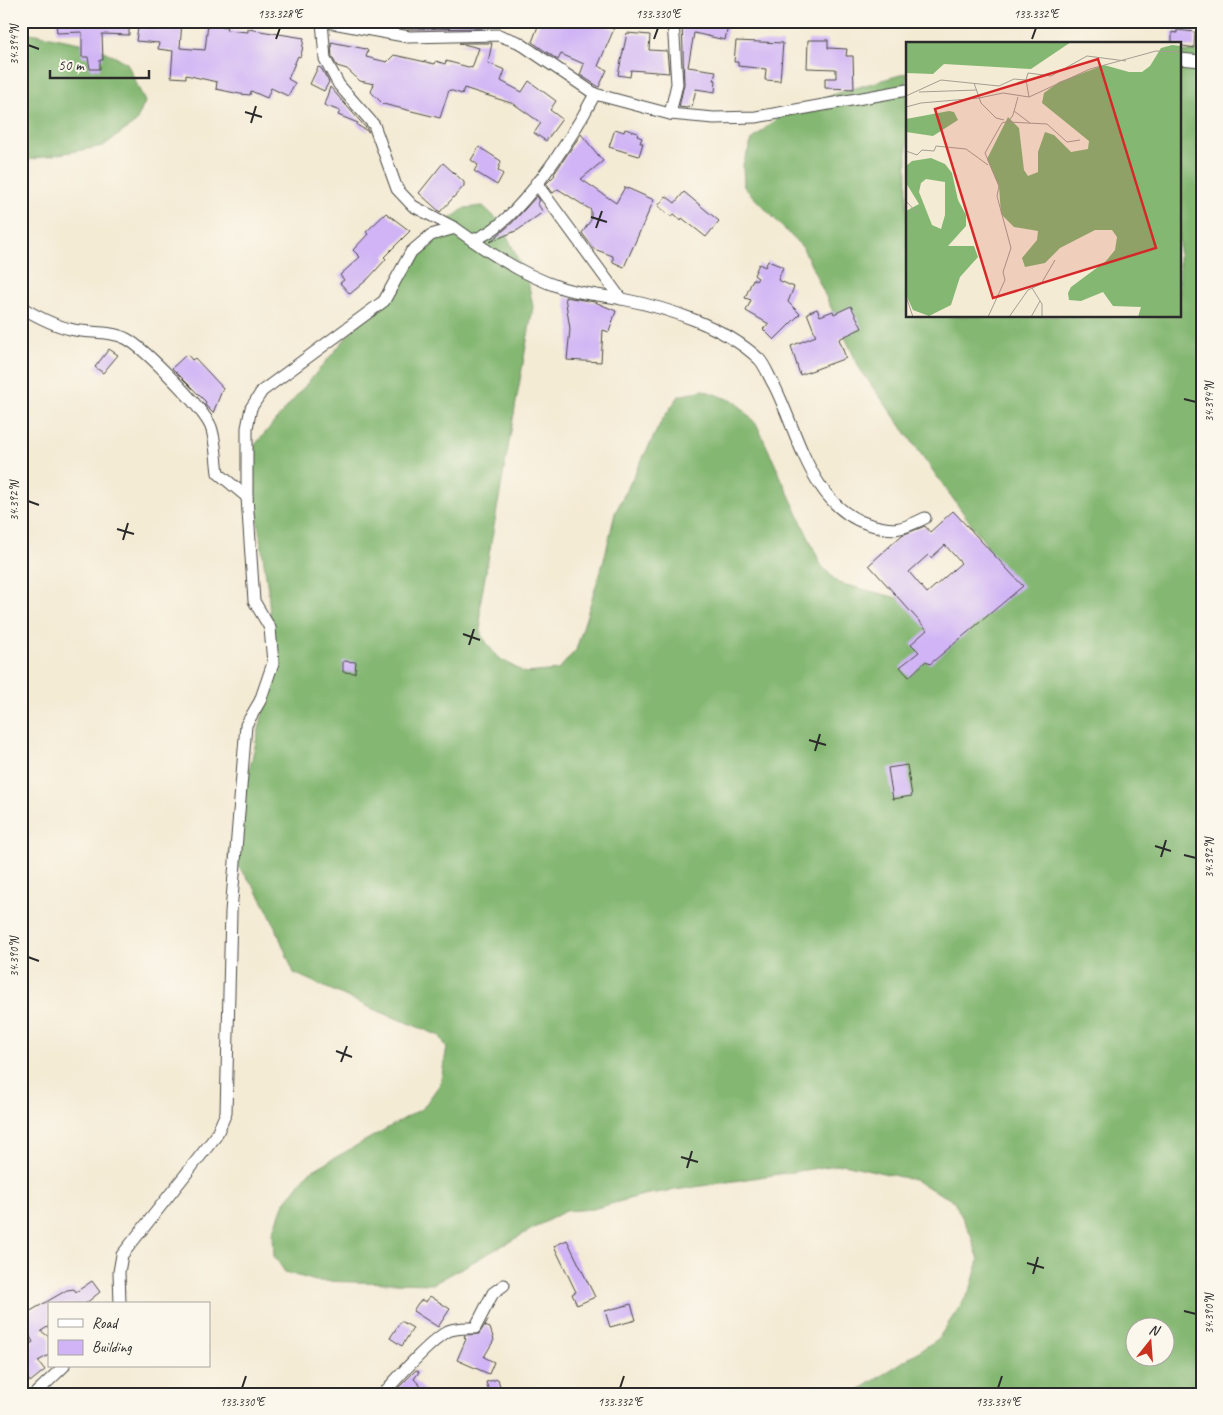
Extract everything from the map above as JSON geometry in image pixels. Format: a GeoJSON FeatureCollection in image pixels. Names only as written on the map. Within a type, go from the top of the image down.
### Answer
{"type":"FeatureCollection","features":[{"type":"Feature","properties":{"kind":"street"},"geometry":{"type":"LineString","coordinates":[[906,90],[756,117],[714,118],[670,114],[594,94],[518,42],[498,35],[409,37],[322,21],[325,59],[339,85],[374,125],[397,189],[413,206],[454,228],[507,265],[563,288],[621,298],[668,311],[737,342],[760,360],[786,408],[820,486],[843,511],[856,520],[888,530],[905,529],[925,518]]}},
{"type":"Feature","properties":{"kind":"street"},"geometry":{"type":"LineString","coordinates":[[670,114],[677,84],[673,21]]}},
{"type":"Feature","properties":{"kind":"street"},"geometry":{"type":"LineString","coordinates":[[1180,59],[1202,61]]}},
{"type":"Feature","properties":{"kind":"street"},"geometry":{"type":"LineString","coordinates":[[472,240],[484,237],[518,207],[578,126],[594,94]]}},
{"type":"Feature","properties":{"kind":"street"},"geometry":{"type":"LineString","coordinates":[[536,183],[621,298]]}},
{"type":"Feature","properties":{"kind":"street"},"geometry":{"type":"LineString","coordinates":[[120,1302],[119,1272],[122,1255],[216,1136],[226,1113],[231,912],[246,726],[260,702],[274,664],[270,628],[254,601],[247,497],[247,428],[251,408],[262,391],[384,301],[411,252],[431,234],[454,228]]}},
{"type":"Feature","properties":{"kind":"street"},"geometry":{"type":"LineString","coordinates":[[21,307],[47,321],[71,330],[90,330],[126,339],[132,344],[188,396],[206,418],[212,430],[218,473],[247,497]]}},
{"type":"Feature","properties":{"kind":"street"},"geometry":{"type":"LineString","coordinates":[[383,1394],[411,1363],[448,1331],[461,1328],[476,1328],[493,1293],[504,1285]]}},
{"type":"Feature","properties":{"kind":"street"},"geometry":{"type":"LineString","coordinates":[[35,1394],[62,1368]]}},
{"type":"Feature","properties":{"kind":"green space"},"geometry":{"type":"Polygon","coordinates":[[[21,31],[94,46],[127,63],[145,102],[136,122],[103,146],[21,161],[21,31]]]}},
{"type":"Feature","properties":{"kind":"green space"},"geometry":{"type":"Polygon","coordinates":[[[1202,51],[1202,1394],[853,1394],[938,1339],[970,1291],[979,1260],[971,1235],[954,1201],[914,1180],[844,1164],[643,1195],[593,1209],[565,1211],[433,1284],[316,1281],[285,1272],[274,1256],[273,1233],[283,1205],[308,1173],[423,1108],[440,1084],[447,1048],[440,1036],[371,1008],[294,973],[275,926],[260,896],[251,882],[228,858],[274,667],[268,590],[248,453],[443,224],[465,208],[483,206],[501,223],[528,281],[533,307],[480,605],[481,635],[497,657],[525,673],[558,670],[576,650],[604,560],[615,513],[662,420],[679,396],[703,390],[736,402],[757,425],[821,565],[838,583],[910,601],[988,571],[987,546],[860,369],[803,248],[744,187],[743,164],[752,140],[776,119],[835,94],[906,73],[906,318],[1180,318],[1180,52],[1202,51]]]}},
{"type":"Feature","properties":{"kind":"building"},"geometry":{"type":"Polygon","coordinates":[[[56,21],[129,21],[129,35],[102,34],[103,60],[100,60],[100,69],[90,69],[88,57],[82,57],[82,32],[57,33],[56,21]]]}},
{"type":"Feature","properties":{"kind":"building"},"geometry":{"type":"Polygon","coordinates":[[[161,21],[182,21],[180,48],[205,50],[208,24],[227,27],[226,30],[248,32],[248,29],[304,38],[300,57],[298,56],[288,79],[295,83],[288,96],[271,88],[267,98],[251,91],[250,95],[216,89],[217,82],[186,75],[186,78],[171,77],[173,51],[158,49],[159,43],[136,41],[138,27],[148,28],[149,24],[160,25],[161,21]]]}},
{"type":"Feature","properties":{"kind":"building"},"geometry":{"type":"Polygon","coordinates":[[[397,21],[484,21],[482,28],[410,29],[395,27],[397,21]]]}},
{"type":"Feature","properties":{"kind":"building"},"geometry":{"type":"Polygon","coordinates":[[[540,21],[593,21],[614,29],[598,66],[607,70],[599,87],[580,75],[584,64],[561,54],[558,60],[532,42],[540,21]]]}},
{"type":"Feature","properties":{"kind":"building"},"geometry":{"type":"Polygon","coordinates":[[[682,21],[706,21],[728,26],[725,40],[694,33],[688,67],[716,71],[714,80],[716,80],[715,92],[696,89],[692,107],[688,106],[687,108],[679,107],[684,84],[682,21]]]}},
{"type":"Feature","properties":{"kind":"building"},"geometry":{"type":"Polygon","coordinates":[[[1177,30],[1195,32],[1194,48],[1180,45],[1180,42],[1172,42],[1172,32],[1177,33],[1177,30]]]}},
{"type":"Feature","properties":{"kind":"building"},"geometry":{"type":"Polygon","coordinates":[[[627,33],[650,35],[649,50],[667,51],[669,73],[631,70],[630,77],[618,75],[627,33]]]}},
{"type":"Feature","properties":{"kind":"building"},"geometry":{"type":"Polygon","coordinates":[[[808,40],[828,40],[828,48],[847,49],[846,56],[853,56],[854,89],[825,88],[825,78],[836,78],[836,69],[807,68],[808,40]]]}},
{"type":"Feature","properties":{"kind":"building"},"geometry":{"type":"Polygon","coordinates":[[[736,41],[783,43],[780,81],[765,80],[766,69],[738,66],[738,62],[734,62],[736,41]]]}},
{"type":"Feature","properties":{"kind":"building"},"geometry":{"type":"Polygon","coordinates":[[[331,42],[366,49],[368,51],[366,57],[387,62],[394,55],[435,64],[436,61],[445,64],[446,61],[472,68],[479,48],[459,43],[492,43],[488,63],[505,70],[501,81],[522,92],[529,81],[556,101],[550,110],[562,119],[546,141],[534,133],[541,123],[514,104],[464,88],[462,94],[449,90],[440,118],[383,104],[371,92],[374,84],[360,81],[347,69],[337,66],[332,57],[331,42]]]}},
{"type":"Feature","properties":{"kind":"building"},"geometry":{"type":"Polygon","coordinates":[[[318,67],[321,68],[329,82],[324,91],[310,84],[318,67]]]}},
{"type":"Feature","properties":{"kind":"building"},"geometry":{"type":"Polygon","coordinates":[[[330,87],[369,132],[357,125],[358,123],[338,115],[340,111],[324,105],[330,87]]]}},
{"type":"Feature","properties":{"kind":"building"},"geometry":{"type":"Polygon","coordinates":[[[615,129],[624,132],[625,129],[638,133],[637,136],[642,138],[640,143],[643,143],[639,156],[609,147],[615,129]]]}},
{"type":"Feature","properties":{"kind":"building"},"geometry":{"type":"Polygon","coordinates":[[[581,134],[603,161],[581,179],[616,203],[625,187],[654,200],[624,267],[613,262],[613,256],[594,249],[582,233],[591,220],[591,210],[558,189],[553,193],[546,184],[555,175],[581,134]]]}},
{"type":"Feature","properties":{"kind":"building"},"geometry":{"type":"Polygon","coordinates":[[[479,147],[501,161],[498,170],[503,174],[497,185],[474,171],[478,165],[471,160],[479,147]]]}},
{"type":"Feature","properties":{"kind":"building"},"geometry":{"type":"Polygon","coordinates":[[[443,163],[464,182],[464,186],[440,212],[419,193],[443,163]]]}},
{"type":"Feature","properties":{"kind":"building"},"geometry":{"type":"Polygon","coordinates":[[[684,192],[719,221],[706,237],[682,218],[681,220],[674,214],[672,217],[658,206],[666,196],[675,203],[684,192]]]}},
{"type":"Feature","properties":{"kind":"building"},"geometry":{"type":"Polygon","coordinates":[[[537,196],[540,201],[537,203],[543,212],[518,230],[490,242],[512,223],[537,196]]]}},
{"type":"Feature","properties":{"kind":"building"},"geometry":{"type":"Polygon","coordinates":[[[386,213],[410,231],[384,257],[386,259],[368,279],[350,294],[340,283],[344,280],[340,275],[360,257],[353,250],[368,234],[366,232],[386,213]]]}},
{"type":"Feature","properties":{"kind":"building"},"geometry":{"type":"Polygon","coordinates":[[[768,261],[783,267],[778,280],[794,287],[788,302],[800,314],[774,340],[763,329],[769,324],[746,311],[751,300],[745,298],[753,279],[756,281],[758,278],[754,275],[759,264],[765,267],[768,261]]]}},
{"type":"Feature","properties":{"kind":"building"},"geometry":{"type":"Polygon","coordinates":[[[565,297],[595,302],[616,311],[609,332],[603,330],[601,362],[567,360],[570,329],[565,297]]]}},
{"type":"Feature","properties":{"kind":"building"},"geometry":{"type":"Polygon","coordinates":[[[851,306],[862,328],[839,339],[846,358],[800,375],[791,346],[816,336],[807,313],[817,309],[820,316],[833,311],[834,314],[851,306]]]}},
{"type":"Feature","properties":{"kind":"building"},"geometry":{"type":"Polygon","coordinates":[[[109,349],[118,355],[103,373],[95,367],[109,349]]]}},
{"type":"Feature","properties":{"kind":"building"},"geometry":{"type":"Polygon","coordinates":[[[187,354],[192,360],[195,358],[223,388],[213,413],[205,405],[206,402],[172,368],[187,354]]]}},
{"type":"Feature","properties":{"kind":"building"},"geometry":{"type":"Polygon","coordinates":[[[953,511],[1023,586],[930,664],[926,661],[909,677],[900,667],[919,652],[911,644],[927,630],[869,565],[902,535],[925,526],[930,532],[953,511]],[[945,545],[931,558],[928,555],[909,572],[927,593],[961,563],[945,545]]]}},
{"type":"Feature","properties":{"kind":"building"},"geometry":{"type":"Polygon","coordinates":[[[343,661],[356,662],[355,673],[343,672],[343,661]]]}},
{"type":"Feature","properties":{"kind":"building"},"geometry":{"type":"Polygon","coordinates":[[[907,765],[912,796],[893,799],[888,768],[907,765]]]}},
{"type":"Feature","properties":{"kind":"building"},"geometry":{"type":"Polygon","coordinates":[[[567,1240],[595,1297],[577,1305],[572,1294],[576,1292],[554,1246],[567,1240]]]}},
{"type":"Feature","properties":{"kind":"building"},"geometry":{"type":"Polygon","coordinates":[[[92,1281],[100,1292],[88,1302],[48,1302],[48,1327],[41,1331],[48,1336],[48,1356],[38,1361],[45,1370],[30,1382],[21,1368],[21,1350],[33,1342],[23,1324],[27,1322],[26,1319],[29,1317],[27,1313],[67,1290],[74,1289],[76,1292],[92,1281]]]}},
{"type":"Feature","properties":{"kind":"building"},"geometry":{"type":"Polygon","coordinates":[[[430,1296],[450,1309],[438,1327],[413,1311],[418,1303],[422,1300],[426,1302],[430,1296]]]}},
{"type":"Feature","properties":{"kind":"building"},"geometry":{"type":"Polygon","coordinates":[[[631,1304],[636,1320],[610,1327],[605,1311],[631,1304]]]}},
{"type":"Feature","properties":{"kind":"building"},"geometry":{"type":"Polygon","coordinates":[[[488,1320],[485,1326],[490,1328],[494,1340],[484,1357],[494,1362],[489,1374],[457,1360],[466,1339],[465,1335],[479,1334],[488,1320]]]}},
{"type":"Feature","properties":{"kind":"building"},"geometry":{"type":"Polygon","coordinates":[[[401,1321],[413,1328],[402,1346],[390,1338],[401,1321]]]}},
{"type":"Feature","properties":{"kind":"building"},"geometry":{"type":"Polygon","coordinates":[[[416,1370],[419,1372],[414,1379],[428,1394],[403,1394],[398,1388],[416,1370]]]}},
{"type":"Feature","properties":{"kind":"building"},"geometry":{"type":"Polygon","coordinates":[[[498,1379],[502,1394],[490,1394],[486,1382],[498,1379]]]}}]}
